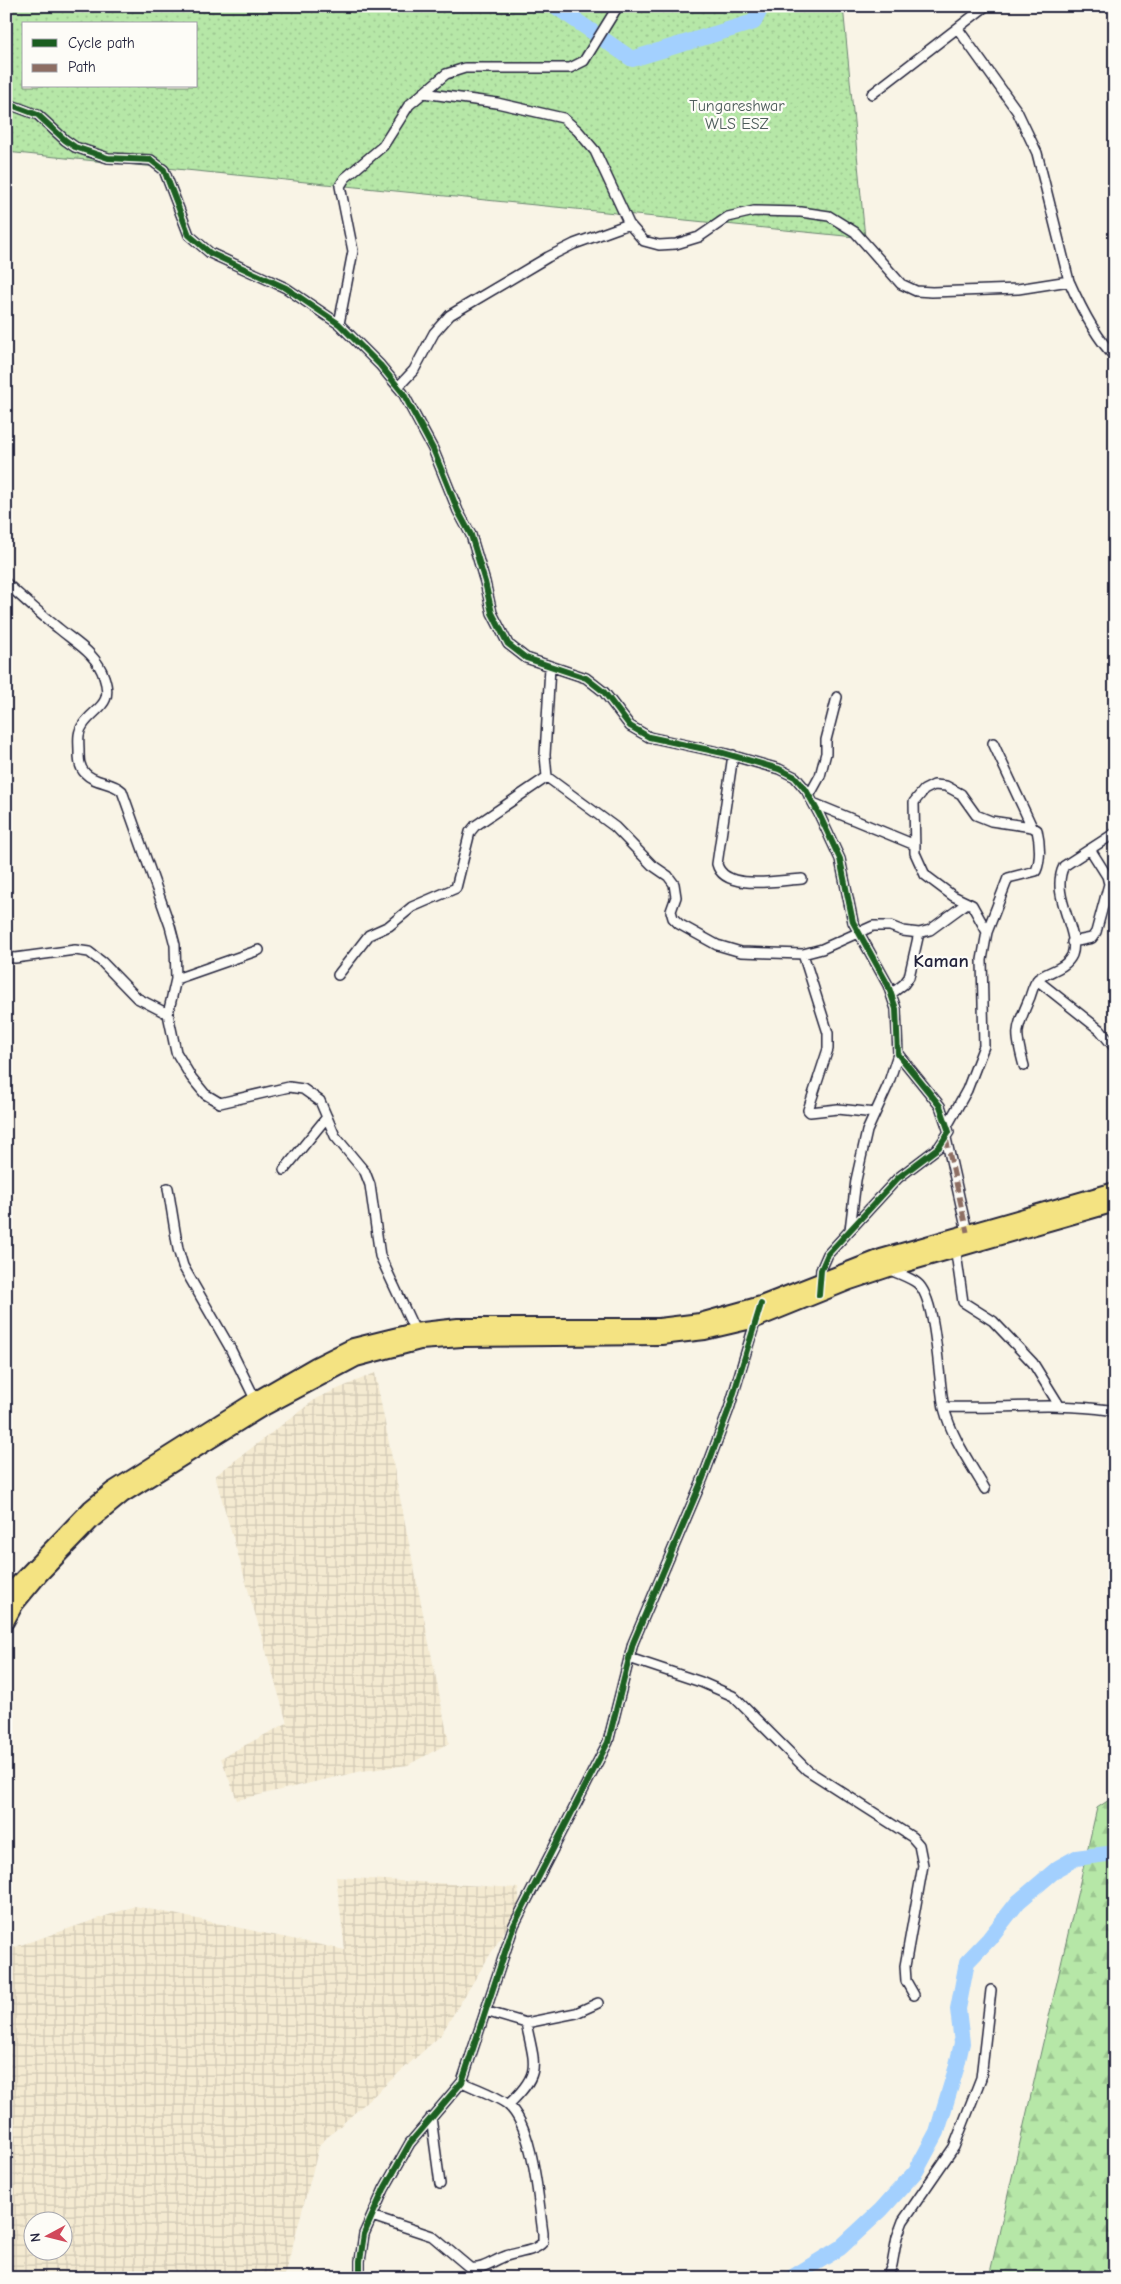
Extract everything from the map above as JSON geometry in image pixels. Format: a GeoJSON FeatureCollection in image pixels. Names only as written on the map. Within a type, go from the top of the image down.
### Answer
{"type":"FeatureCollection","features":[{"type":"Feature","properties":{"kind":"main road"},"geometry":{"type":"LineString","coordinates":[[417,1336],[462,1339],[661,1337],[705,1332],[756,1320],[850,1282],[890,1269],[954,1243],[967,1232],[1115,1190]]}},
{"type":"Feature","properties":{"kind":"main road"},"geometry":{"type":"LineString","coordinates":[[6,1599],[20,1581],[90,1508],[112,1490],[258,1405],[356,1359],[417,1336],[458,1326],[660,1326],[700,1321],[761,1304],[881,1257],[954,1243],[1115,1204]]}},
{"type":"Feature","properties":{"kind":"main road"},"geometry":{"type":"LineString","coordinates":[[6,1622],[16,1604],[34,1582],[94,1519],[123,1495],[258,1405]]}},
{"type":"Feature","properties":{"kind":"street"},"geometry":{"type":"LineString","coordinates":[[339,324],[353,251],[340,186],[345,178],[382,146],[408,105],[446,74],[466,68],[570,68],[584,61],[618,6]]}},
{"type":"Feature","properties":{"kind":"street"},"geometry":{"type":"LineString","coordinates":[[872,94],[958,30],[986,6]]}},
{"type":"Feature","properties":{"kind":"street"},"geometry":{"type":"LineString","coordinates":[[958,30],[1018,111],[1037,153],[1069,281],[1090,322],[1115,357]]}},
{"type":"Feature","properties":{"kind":"street"},"geometry":{"type":"LineString","coordinates":[[423,93],[497,103],[563,118],[578,131],[594,151],[629,224],[644,241],[659,245],[676,244],[699,236],[728,217],[754,211],[802,212],[829,216],[855,232],[901,284],[916,291],[1018,289],[1069,281]]}},
{"type":"Feature","properties":{"kind":"street"},"geometry":{"type":"LineString","coordinates":[[6,103],[38,115],[65,140],[90,152],[108,158],[151,160],[164,170],[173,189],[181,218],[189,235],[210,253],[286,288],[339,324],[380,365],[398,387],[433,449],[458,511],[471,535],[492,612],[508,644],[526,658],[586,678],[604,692],[630,726],[649,737],[733,755],[795,777],[811,799],[840,859],[853,922],[888,985],[896,1009],[898,1054],[867,1131],[856,1180],[850,1231]]}},
{"type":"Feature","properties":{"kind":"street"},"geometry":{"type":"LineString","coordinates":[[398,387],[414,370],[434,333],[450,315],[548,257],[574,244],[629,224]]}},
{"type":"Feature","properties":{"kind":"street"},"geometry":{"type":"LineString","coordinates":[[6,583],[59,629],[90,652],[104,676],[107,688],[106,699],[102,707],[83,725],[78,735],[79,764],[85,773],[95,780],[116,785],[126,798],[170,926],[175,945],[176,979],[168,1014],[176,1052],[191,1078],[205,1094],[220,1103],[289,1087],[303,1089],[320,1101],[335,1136],[365,1172],[370,1185],[380,1256],[417,1336]]}},
{"type":"Feature","properties":{"kind":"street"},"geometry":{"type":"LineString","coordinates":[[550,667],[545,755],[547,777],[616,827],[652,865],[668,876],[674,884],[676,897],[671,911],[673,918],[679,924],[717,945],[741,952],[803,954],[822,949],[873,926],[884,925],[919,933],[930,930],[967,903]]}},
{"type":"Feature","properties":{"kind":"street"},"geometry":{"type":"LineString","coordinates":[[811,799],[820,776],[826,753],[826,740],[838,697]]}},
{"type":"Feature","properties":{"kind":"street"},"geometry":{"type":"LineString","coordinates":[[993,742],[1032,827]]}},
{"type":"Feature","properties":{"kind":"street"},"geometry":{"type":"LineString","coordinates":[[733,755],[718,864],[719,870],[724,875],[754,884],[802,879]]}},
{"type":"Feature","properties":{"kind":"street"},"geometry":{"type":"LineString","coordinates":[[338,975],[368,935],[388,926],[412,907],[456,888],[470,832],[547,777]]}},
{"type":"Feature","properties":{"kind":"street"},"geometry":{"type":"LineString","coordinates":[[947,1126],[967,1090],[984,1046],[982,969],[987,932],[1008,878],[1036,872],[1039,865],[1037,830],[1032,827],[991,821],[976,815],[961,794],[946,786],[934,785],[924,790],[914,802],[915,853],[925,874],[953,896],[972,905],[987,932]]}},
{"type":"Feature","properties":{"kind":"street"},"geometry":{"type":"LineString","coordinates":[[811,799],[915,845]]}},
{"type":"Feature","properties":{"kind":"street"},"geometry":{"type":"LineString","coordinates":[[1024,1066],[1017,1040],[1017,1027],[1037,980],[1066,963],[1072,954],[1072,931],[1064,910],[1060,885],[1061,872],[1064,866],[1115,833]]}},
{"type":"Feature","properties":{"kind":"street"},"geometry":{"type":"LineString","coordinates":[[1072,942],[1092,938],[1096,932],[1108,884],[1108,876],[1090,849]]}},
{"type":"Feature","properties":{"kind":"street"},"geometry":{"type":"LineString","coordinates":[[891,994],[904,984],[909,977],[919,933]]}},
{"type":"Feature","properties":{"kind":"street"},"geometry":{"type":"LineString","coordinates":[[6,957],[15,958],[75,950],[89,952],[137,998],[168,1014]]}},
{"type":"Feature","properties":{"kind":"street"},"geometry":{"type":"LineString","coordinates":[[176,979],[259,950]]}},
{"type":"Feature","properties":{"kind":"street"},"geometry":{"type":"LineString","coordinates":[[803,954],[828,1033],[828,1049],[808,1110],[810,1112],[838,1109],[875,1113]]}},
{"type":"Feature","properties":{"kind":"street"},"geometry":{"type":"LineString","coordinates":[[1037,980],[1100,1030],[1115,1048]]}},
{"type":"Feature","properties":{"kind":"street"},"geometry":{"type":"LineString","coordinates":[[819,1295],[821,1270],[828,1254],[898,1178],[939,1147],[949,1132],[940,1106],[898,1054]]}},
{"type":"Feature","properties":{"kind":"street"},"geometry":{"type":"LineString","coordinates":[[284,1170],[327,1117]]}},
{"type":"Feature","properties":{"kind":"street"},"geometry":{"type":"LineString","coordinates":[[946,1138],[967,1232]]}},
{"type":"Feature","properties":{"kind":"street"},"geometry":{"type":"LineString","coordinates":[[168,1188],[178,1249],[183,1266],[229,1346],[258,1405]]}},
{"type":"Feature","properties":{"kind":"street"},"geometry":{"type":"LineString","coordinates":[[954,1243],[963,1302],[993,1321],[1033,1362],[1059,1405]]}},
{"type":"Feature","properties":{"kind":"street"},"geometry":{"type":"LineString","coordinates":[[890,1269],[917,1283],[926,1294],[932,1314],[933,1336],[944,1407],[953,1435],[985,1489]]}},
{"type":"Feature","properties":{"kind":"street"},"geometry":{"type":"LineString","coordinates":[[360,2278],[360,2261],[364,2234],[384,2188],[410,2143],[462,2082],[514,1925],[608,1742],[633,1643],[703,1478],[729,1409],[761,1304]]}},
{"type":"Feature","properties":{"kind":"street"},"geometry":{"type":"LineString","coordinates":[[944,1407],[983,1408],[1059,1405],[1100,1408],[1115,1414]]}},
{"type":"Feature","properties":{"kind":"street"},"geometry":{"type":"LineString","coordinates":[[629,1658],[701,1682],[737,1699],[807,1770],[912,1837],[919,1845],[923,1865],[905,1966],[906,1981],[914,1995]]}},
{"type":"Feature","properties":{"kind":"street"},"geometry":{"type":"LineString","coordinates":[[887,2278],[903,2221],[954,2146],[981,2078],[990,1990]]}},
{"type":"Feature","properties":{"kind":"street"},"geometry":{"type":"LineString","coordinates":[[486,2011],[526,2024],[576,2014],[598,2003]]}},
{"type":"Feature","properties":{"kind":"street"},"geometry":{"type":"LineString","coordinates":[[508,2104],[526,2088],[532,2076],[533,2058],[526,2024]]}},
{"type":"Feature","properties":{"kind":"street"},"geometry":{"type":"LineString","coordinates":[[372,2216],[432,2236],[470,2268],[481,2267],[506,2256],[540,2246],[543,2242],[530,2149],[524,2127],[508,2104],[462,2082]]}},
{"type":"Feature","properties":{"kind":"street"},"geometry":{"type":"LineString","coordinates":[[431,2117],[440,2184]]}},
{"type":"Feature","properties":{"kind":"shaded area"},"geometry":{"type":"Polygon","coordinates":[[[375,1373],[449,1743],[408,1765],[362,1771],[237,1800],[221,1758],[287,1723],[215,1476],[317,1398],[375,1373]]]}},
{"type":"Feature","properties":{"kind":"shaded area"},"geometry":{"type":"Polygon","coordinates":[[[336,1877],[518,1888],[520,1906],[440,2036],[320,2144],[284,2278],[6,2278],[6,1950],[135,1906],[345,1950],[336,1877]]]}},
{"type":"Feature","properties":{"kind":"green space","name":"Tungareshwar WLS ESZ"},"geometry":{"type":"Polygon","coordinates":[[[6,6],[843,6],[865,238],[6,152],[6,6]]]}},
{"type":"Feature","properties":{"kind":"green space"},"geometry":{"type":"Polygon","coordinates":[[[1115,1796],[1115,2278],[987,2278],[989,2277],[1097,1808],[1115,1796]]]}},
{"type":"Feature","properties":{"kind":"waterway"},"geometry":{"type":"LineString","coordinates":[[555,6],[632,59],[754,22],[762,6]]}},
{"type":"Feature","properties":{"kind":"waterway"},"geometry":{"type":"LineString","coordinates":[[791,2278],[840,2248],[881,2210],[916,2171],[937,2132],[956,2069],[962,2043],[958,2009],[967,1962],[989,1939],[1018,1902],[1058,1868],[1076,1858],[1115,1853]]}},
{"type":"Feature","properties":{"kind":"marked path"},"geometry":{"type":"LineString","coordinates":[[946,1138],[967,1232]]}},
{"type":"Feature","properties":{"kind":"cycle path"},"geometry":{"type":"LineString","coordinates":[[6,103],[38,115],[75,147],[108,158],[151,160],[164,170],[189,235],[210,253],[286,288],[339,324],[380,365],[403,393],[433,449],[458,511],[471,535],[492,613],[508,644],[526,658],[586,678],[604,692],[630,726],[649,737],[723,753],[779,769],[795,777],[806,790],[840,859],[853,922],[888,985],[896,1009],[898,1054],[940,1106],[949,1132],[939,1147],[898,1178],[828,1254],[821,1270],[819,1295]]}},
{"type":"Feature","properties":{"kind":"cycle path"},"geometry":{"type":"LineString","coordinates":[[360,2278],[360,2261],[364,2234],[384,2189],[410,2143],[462,2082],[514,1925],[608,1742],[633,1643],[703,1478],[729,1409],[761,1304]]}},
{"type":"Feature","properties":{"kind":"district","name":"Kaman"},"geometry":{"type":"Point","coordinates":[941,961]}}]}
